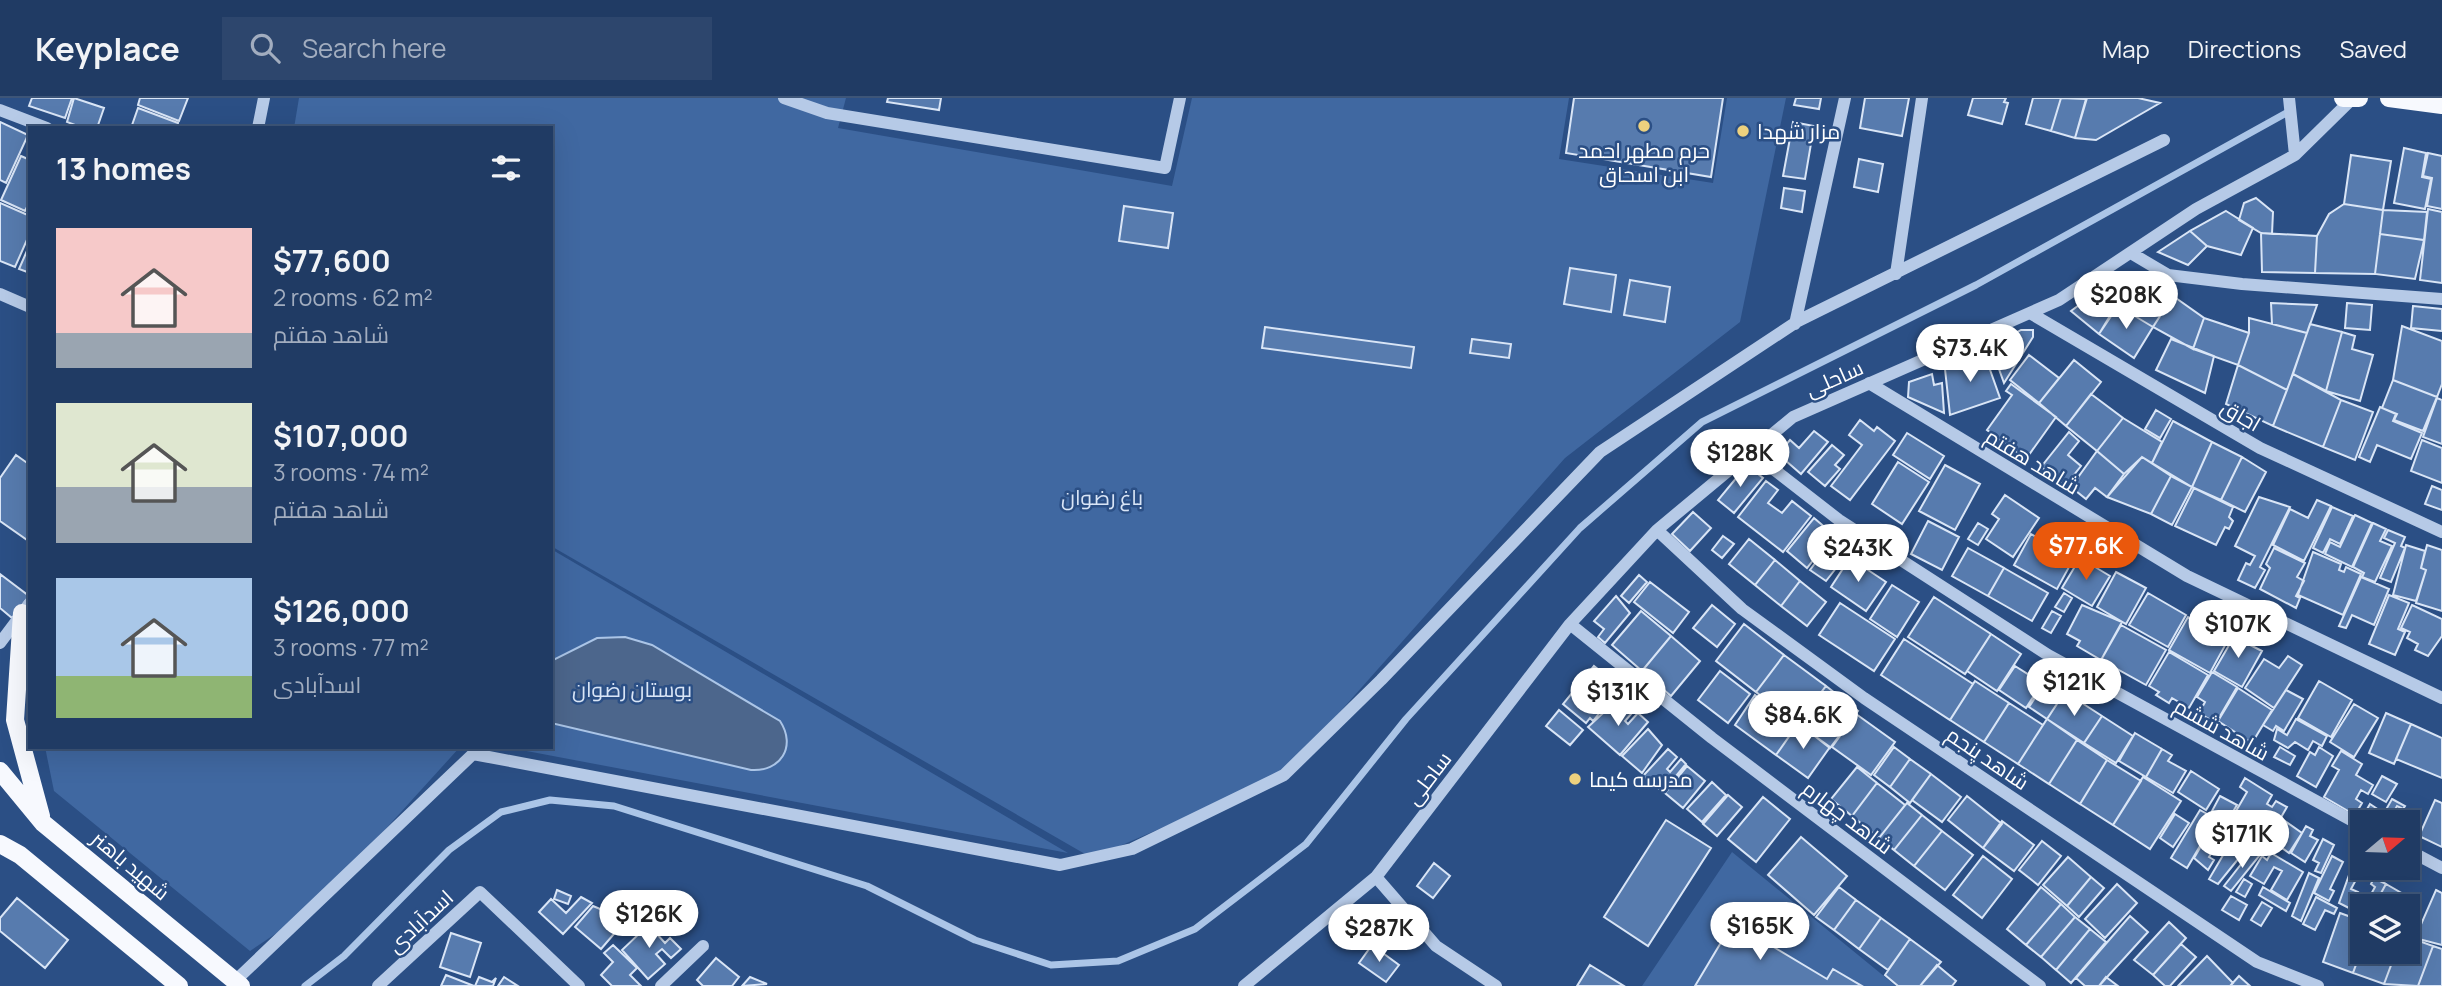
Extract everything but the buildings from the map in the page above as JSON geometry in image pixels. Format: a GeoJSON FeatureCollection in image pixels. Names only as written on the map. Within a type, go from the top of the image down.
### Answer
{"type":"FeatureCollection","features":[{"type":"Feature","properties":{"kind":"main road"},"geometry":{"type":"LineString","coordinates":[[2389,98],[2442,105]]}},
{"type":"Feature","properties":{"kind":"main road"},"geometry":{"type":"LineString","coordinates":[[26,608],[15,720],[43,823]]}},
{"type":"Feature","properties":{"kind":"main road","name":"شهید باهنر"},"geometry":{"type":"LineString","coordinates":[[0,771],[43,823],[238,984]]}},
{"type":"Feature","properties":{"kind":"main road"},"geometry":{"type":"LineString","coordinates":[[0,844],[20,855],[179,986]]}},
{"type":"Feature","properties":{"kind":"main road"},"geometry":{"type":"LineString","coordinates":[[0,855],[20,855]]}},
{"type":"Feature","properties":{"kind":"street"},"geometry":{"type":"LineString","coordinates":[[258,126],[264,98]]}},
{"type":"Feature","properties":{"kind":"street"},"geometry":{"type":"LineString","coordinates":[[784,98],[827,113],[1165,168],[1180,98]]}},
{"type":"Feature","properties":{"kind":"street"},"geometry":{"type":"LineString","coordinates":[[1795,324],[1845,98]]}},
{"type":"Feature","properties":{"kind":"street"},"geometry":{"type":"LineString","coordinates":[[1896,274],[1922,98]]}},
{"type":"Feature","properties":{"kind":"street"},"geometry":{"type":"LineString","coordinates":[[2289,98],[2295,155]]}},
{"type":"Feature","properties":{"kind":"street","name":"ساحلی"},"geometry":{"type":"LineString","coordinates":[[1244,986],[1376,877],[1570,624],[1657,530],[1750,451],[1793,417],[2059,300],[2196,209],[2295,155],[2351,99]]}},
{"type":"Feature","properties":{"kind":"street"},"geometry":{"type":"LineString","coordinates":[[0,110],[42,126]]}},
{"type":"Feature","properties":{"kind":"street"},"geometry":{"type":"LineString","coordinates":[[238,984],[473,754],[1060,865],[1132,849],[1284,775],[1381,680],[1600,452],[1795,324],[2164,140]]}},
{"type":"Feature","properties":{"kind":"street"},"geometry":{"type":"LineString","coordinates":[[2131,253],[2168,275],[2242,285],[2442,299]]}},
{"type":"Feature","properties":{"kind":"street"},"geometry":{"type":"LineString","coordinates":[[0,294],[28,306]]}},
{"type":"Feature","properties":{"kind":"street","name":"اجاق"},"geometry":{"type":"LineString","coordinates":[[2030,313],[2260,448],[2442,532]]}},
{"type":"Feature","properties":{"kind":"street","name":"شاهد هفتم"},"geometry":{"type":"LineString","coordinates":[[1869,383],[2186,576],[2442,698]]}},
{"type":"Feature","properties":{"kind":"street","name":"شاهد ششم"},"geometry":{"type":"LineString","coordinates":[[1750,451],[1839,520],[2048,655],[2350,819]]}},
{"type":"Feature","properties":{"kind":"street","name":"شاهد پنجم"},"geometry":{"type":"LineString","coordinates":[[1657,530],[1742,609],[1864,698],[2257,962],[2318,986]]}},
{"type":"Feature","properties":{"kind":"street"},"geometry":{"type":"LineString","coordinates":[[0,643],[26,608]]}},
{"type":"Feature","properties":{"kind":"street","name":"شاهد چهارم"},"geometry":{"type":"LineString","coordinates":[[1570,624],[1712,738],[2040,986]]}},
{"type":"Feature","properties":{"kind":"street"},"geometry":{"type":"LineString","coordinates":[[2420,856],[2442,868]]}},
{"type":"Feature","properties":{"kind":"street"},"geometry":{"type":"LineString","coordinates":[[1376,877],[1436,946],[1496,986]]}},
{"type":"Feature","properties":{"kind":"street","name":"اسدآبادی"},"geometry":{"type":"LineString","coordinates":[[378,986],[480,892],[579,986]]}},
{"type":"Feature","properties":{"kind":"street"},"geometry":{"type":"LineString","coordinates":[[661,986],[704,946]]}},
{"type":"Feature","properties":{"kind":"green space","name":"باغ رضوان"},"geometry":{"type":"Polygon","coordinates":[[[299,98],[846,98],[838,128],[1172,186],[1192,98],[1569,98],[1559,159],[1713,183],[1727,98],[1786,98],[1740,322],[1565,458],[1284,775],[1092,858],[553,547],[553,126],[294,126],[299,98]]]}},
{"type":"Feature","properties":{"kind":"green space","name":"بوستان رضوان"},"geometry":{"type":"Polygon","coordinates":[[[553,550],[1068,853],[516,749],[553,749],[553,550]]]}},
{"type":"Feature","properties":{"kind":"green space"},"geometry":{"type":"Polygon","coordinates":[[[45,749],[458,749],[314,908],[250,951],[54,791],[45,749]]]}},
{"type":"Feature","properties":{"kind":"green space"},"geometry":{"type":"Polygon","coordinates":[[[1732,852],[1896,986],[1642,986],[1732,852]]]}},
{"type":"Feature","properties":{"kind":"shaded area"},"geometry":{"type":"Polygon","coordinates":[[[625,637],[652,645],[780,721],[787,740],[783,756],[770,767],[751,770],[553,723],[553,660],[597,638],[625,637]]]}},
{"type":"Feature","properties":{"kind":"waterway"},"geometry":{"type":"LineString","coordinates":[[305,986],[344,956],[449,850],[501,812],[550,800],[614,806],[867,886],[975,940],[1051,965],[1118,961],[1195,929],[1306,844],[1406,719],[1580,528],[1702,422],[1976,285],[2288,112]]}},
{"type":"Feature","properties":{"kind":"place","name":"حرم مطهر احمد ابن اسحاق"},"geometry":{"type":"Point","coordinates":[1644,126]}},
{"type":"Feature","properties":{"kind":"place","name":"مزار شهدا"},"geometry":{"type":"Point","coordinates":[1743,131]}},
{"type":"Feature","properties":{"kind":"place","name":"مدرسه کیما"},"geometry":{"type":"Point","coordinates":[1575,779]}}]}
